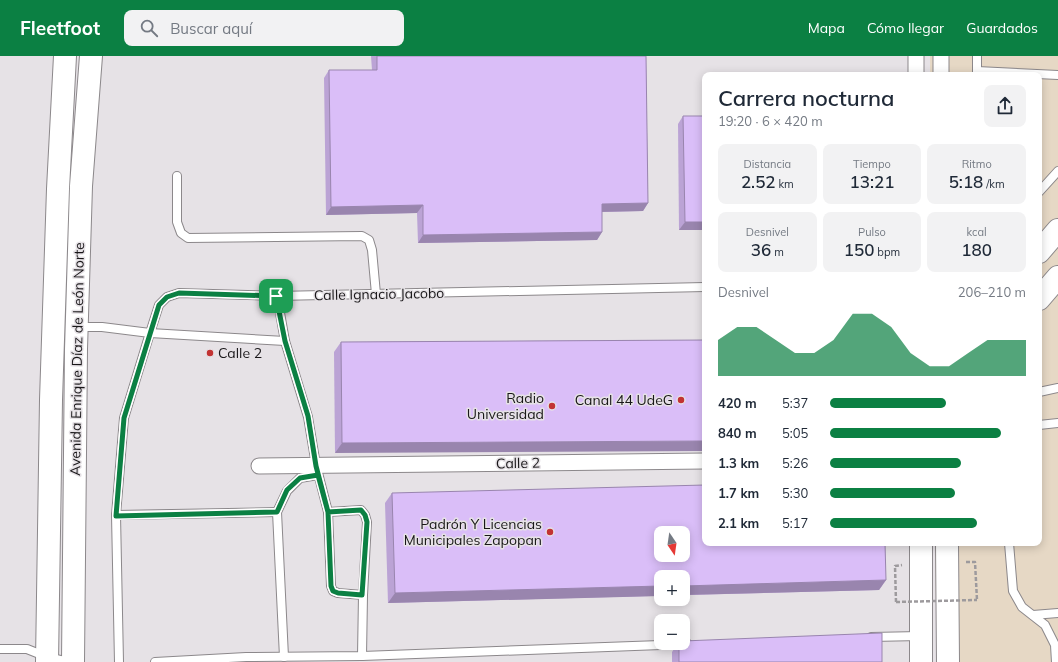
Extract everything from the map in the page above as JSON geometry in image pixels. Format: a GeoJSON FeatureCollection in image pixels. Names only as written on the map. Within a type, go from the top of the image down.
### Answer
{"type":"FeatureCollection","features":[{"type":"Feature","properties":{"kind":"street","name":"Avenida Enrique Díaz de León Norte"},"geometry":{"type":"LineString","coordinates":[[66,56],[58,189],[66,327],[73,533],[73,662]]}},
{"type":"Feature","properties":{"kind":"street","name":"Avenida Enrique Díaz de León Norte"},"geometry":{"type":"LineString","coordinates":[[47,659],[51,400],[66,327],[81,186],[91,56]]}},
{"type":"Feature","properties":{"kind":"street"},"geometry":{"type":"LineString","coordinates":[[916,56],[916,72]]}},
{"type":"Feature","properties":{"kind":"street"},"geometry":{"type":"LineString","coordinates":[[941,56],[941,72]]}},
{"type":"Feature","properties":{"kind":"street"},"geometry":{"type":"LineString","coordinates":[[1042,249],[1058,230]]}},
{"type":"Feature","properties":{"kind":"street"},"geometry":{"type":"LineString","coordinates":[[1042,296],[1058,277]]}},
{"type":"Feature","properties":{"kind":"street","name":"Calle 2"},"geometry":{"type":"LineString","coordinates":[[259,466],[317,470],[702,461]]}},
{"type":"Feature","properties":{"kind":"street"},"geometry":{"type":"LineString","coordinates":[[921,546],[921,662]]}},
{"type":"Feature","properties":{"kind":"street"},"geometry":{"type":"LineString","coordinates":[[947,546],[948,662]]}},
{"type":"Feature","properties":{"kind":"lane"},"geometry":{"type":"LineString","coordinates":[[977,56],[977,72]]}},
{"type":"Feature","properties":{"kind":"lane"},"geometry":{"type":"LineString","coordinates":[[1042,75],[1058,75]]}},
{"type":"Feature","properties":{"kind":"lane"},"geometry":{"type":"LineString","coordinates":[[1042,189],[1058,171]]}},
{"type":"Feature","properties":{"kind":"lane"},"geometry":{"type":"LineString","coordinates":[[177,176],[177,222],[181,233],[188,238],[362,236],[369,240],[372,250],[376,294]]}},
{"type":"Feature","properties":{"kind":"lane","name":"Calle Ignacio Jacobo"},"geometry":{"type":"LineString","coordinates":[[119,662],[116,516],[124,418],[159,305],[167,297],[179,293],[276,296],[702,287]]}},
{"type":"Feature","properties":{"kind":"lane"},"geometry":{"type":"LineString","coordinates":[[276,296],[285,341],[308,416],[317,470],[328,512],[331,586],[333,591],[338,593],[362,595]]}},
{"type":"Feature","properties":{"kind":"lane"},"geometry":{"type":"LineString","coordinates":[[66,327],[102,326],[150,333],[285,341]]}},
{"type":"Feature","properties":{"kind":"lane"},"geometry":{"type":"LineString","coordinates":[[1042,391],[1058,388]]}},
{"type":"Feature","properties":{"kind":"lane"},"geometry":{"type":"LineString","coordinates":[[1042,425],[1058,423]]}},
{"type":"Feature","properties":{"kind":"lane"},"geometry":{"type":"LineString","coordinates":[[284,657],[277,512],[287,490],[300,478],[317,470]]}},
{"type":"Feature","properties":{"kind":"lane"},"geometry":{"type":"LineString","coordinates":[[328,512],[361,510],[365,515],[367,522],[362,595],[362,656]]}},
{"type":"Feature","properties":{"kind":"lane"},"geometry":{"type":"LineString","coordinates":[[116,516],[277,512]]}},
{"type":"Feature","properties":{"kind":"lane"},"geometry":{"type":"LineString","coordinates":[[1010,546],[1013,591],[1022,607],[1045,625],[1055,645],[1056,662]]}},
{"type":"Feature","properties":{"kind":"lane"},"geometry":{"type":"LineString","coordinates":[[1033,615],[1058,613]]}},
{"type":"Feature","properties":{"kind":"lane"},"geometry":{"type":"LineString","coordinates":[[860,638],[921,636]]}},
{"type":"Feature","properties":{"kind":"lane"},"geometry":{"type":"LineString","coordinates":[[156,662],[200,661],[246,657],[362,656],[694,644]]}},
{"type":"Feature","properties":{"kind":"lane"},"geometry":{"type":"LineString","coordinates":[[0,649],[27,649],[47,659],[69,662]]}},
{"type":"Feature","properties":{"kind":"path"},"geometry":{"type":"LineString","coordinates":[[895,566],[896,602],[977,600],[975,562]]}},
{"type":"Feature","properties":{"kind":"shaded area"},"geometry":{"type":"Polygon","coordinates":[[[930,56],[1058,56],[1058,662],[937,662],[935,546],[1042,546],[1042,72],[930,72],[930,56]]]}},
{"type":"Feature","properties":{"kind":"building"},"geometry":{"type":"Polygon","coordinates":[[[377,56],[646,56],[648,203],[602,204],[602,232],[423,235],[423,205],[331,207],[329,70],[377,70],[377,56]]]}},
{"type":"Feature","properties":{"kind":"building"},"geometry":{"type":"Polygon","coordinates":[[[683,116],[702,116],[702,222],[685,222],[683,116]]]}},
{"type":"Feature","properties":{"kind":"building"},"geometry":{"type":"Polygon","coordinates":[[[702,340],[702,441],[342,443],[341,342],[702,340]]]}},
{"type":"Feature","properties":{"kind":"building"},"geometry":{"type":"Polygon","coordinates":[[[702,485],[702,546],[885,546],[886,580],[690,586],[690,570],[654,570],[654,586],[395,593],[392,493],[702,485]]]}},
{"type":"Feature","properties":{"kind":"building"},"geometry":{"type":"Polygon","coordinates":[[[882,633],[882,662],[679,662],[679,650],[690,650],[690,641],[882,633]]]}},
{"type":"Feature","properties":{"kind":"place","name":"Calle 2"},"geometry":{"type":"Point","coordinates":[210,353]}},
{"type":"Feature","properties":{"kind":"place","name":"Canal 44 UdeG"},"geometry":{"type":"Point","coordinates":[681,400]}},
{"type":"Feature","properties":{"kind":"place","name":"Radio Universidad"},"geometry":{"type":"Point","coordinates":[552,406]}},
{"type":"Feature","properties":{"kind":"place","name":"Padrón Y Licencias Municipales Zapopan"},"geometry":{"type":"Point","coordinates":[550,532]}},
{"type":"Feature","properties":{"kind":"route"},"geometry":{"type":"LineString","coordinates":[[276,296],[179,293],[167,297],[159,305],[124,418],[116,516],[277,512],[287,490],[300,478],[318,475],[328,512],[331,586],[333,591],[338,593],[362,595],[367,522],[365,515],[361,510],[328,512],[316,466],[308,416],[285,341],[276,296]]}}]}
